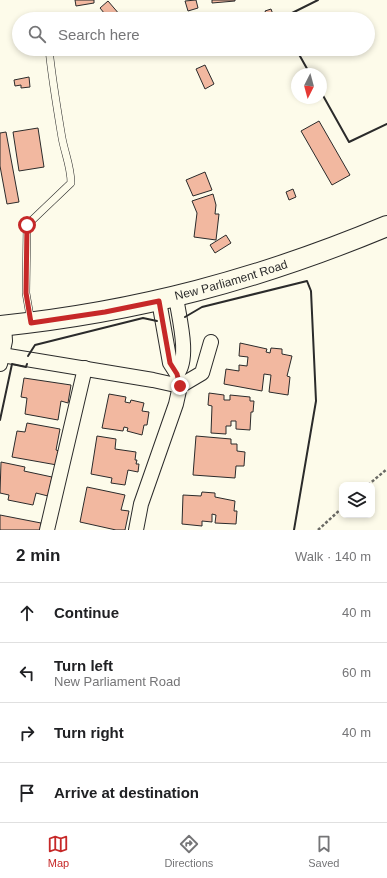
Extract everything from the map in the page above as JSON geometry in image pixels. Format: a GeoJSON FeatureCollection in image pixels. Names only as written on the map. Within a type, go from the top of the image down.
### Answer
{"type":"FeatureCollection","features":[{"type":"Feature","properties":{"kind":"main road","name":"New Parliament Road"},"geometry":{"type":"LineString","coordinates":[[2,326],[105,312],[167,299],[324,252],[387,226]]}},
{"type":"Feature","properties":{"kind":"street"},"geometry":{"type":"LineString","coordinates":[[136,530],[141,504],[176,404],[178,380],[170,363],[167,299]]}},
{"type":"Feature","properties":{"kind":"street"},"geometry":{"type":"LineString","coordinates":[[2,326],[5,342],[1,360],[85,368],[154,380],[178,380],[202,373],[212,342]]}},
{"type":"Feature","properties":{"kind":"street"},"geometry":{"type":"LineString","coordinates":[[47,530],[85,368]]}},
{"type":"Feature","properties":{"kind":"lane"},"geometry":{"type":"LineString","coordinates":[[31,323],[26,293],[27,225],[71,183],[71,170],[63,145],[50,56]]}},
{"type":"Feature","properties":{"kind":"path"},"geometry":{"type":"LineString","coordinates":[[372,482],[387,469]]}},
{"type":"Feature","properties":{"kind":"path"},"geometry":{"type":"LineString","coordinates":[[318,530],[339,511]]}},
{"type":"Feature","properties":{"kind":"building"},"geometry":{"type":"Polygon","coordinates":[[[75,0],[94,0],[94,3],[76,6],[75,0]]]}},
{"type":"Feature","properties":{"kind":"building"},"geometry":{"type":"Polygon","coordinates":[[[196,0],[198,8],[188,11],[185,1],[196,0]]]}},
{"type":"Feature","properties":{"kind":"building"},"geometry":{"type":"Polygon","coordinates":[[[212,0],[235,0],[235,1],[212,3],[212,0]]]}},
{"type":"Feature","properties":{"kind":"building"},"geometry":{"type":"Polygon","coordinates":[[[108,1],[117,12],[103,12],[100,8],[108,1]]]}},
{"type":"Feature","properties":{"kind":"building"},"geometry":{"type":"Polygon","coordinates":[[[271,9],[272,12],[265,12],[271,9]]]}},
{"type":"Feature","properties":{"kind":"building"},"geometry":{"type":"Polygon","coordinates":[[[205,65],[214,84],[205,89],[196,69],[205,65]]]}},
{"type":"Feature","properties":{"kind":"building"},"geometry":{"type":"Polygon","coordinates":[[[29,77],[30,87],[21,88],[21,85],[15,86],[14,80],[29,77]]]}},
{"type":"Feature","properties":{"kind":"building"},"geometry":{"type":"Polygon","coordinates":[[[319,121],[350,175],[332,185],[301,131],[319,121]]]}},
{"type":"Feature","properties":{"kind":"building"},"geometry":{"type":"Polygon","coordinates":[[[38,128],[44,167],[19,171],[13,132],[38,128]]]}},
{"type":"Feature","properties":{"kind":"building"},"geometry":{"type":"Polygon","coordinates":[[[6,132],[19,202],[7,204],[0,166],[0,133],[6,132]]]}},
{"type":"Feature","properties":{"kind":"building"},"geometry":{"type":"Polygon","coordinates":[[[205,172],[212,190],[193,196],[186,180],[205,172]]]}},
{"type":"Feature","properties":{"kind":"building"},"geometry":{"type":"Polygon","coordinates":[[[293,189],[296,197],[289,200],[286,192],[293,189]]]}},
{"type":"Feature","properties":{"kind":"building"},"geometry":{"type":"Polygon","coordinates":[[[213,194],[216,205],[215,214],[219,214],[216,240],[194,237],[197,213],[192,201],[213,194]]]}},
{"type":"Feature","properties":{"kind":"building"},"geometry":{"type":"Polygon","coordinates":[[[226,235],[231,243],[215,253],[210,245],[226,235]]]}},
{"type":"Feature","properties":{"kind":"building"},"geometry":{"type":"Polygon","coordinates":[[[240,343],[267,349],[266,352],[270,353],[271,348],[282,349],[282,354],[292,356],[287,376],[290,377],[288,395],[269,392],[271,375],[264,374],[262,391],[224,384],[226,369],[239,371],[239,365],[247,366],[248,357],[239,356],[240,343]]]}},
{"type":"Feature","properties":{"kind":"building"},"geometry":{"type":"Polygon","coordinates":[[[24,378],[71,385],[68,403],[61,401],[58,420],[25,414],[27,398],[21,397],[24,378]]]}},
{"type":"Feature","properties":{"kind":"building"},"geometry":{"type":"Polygon","coordinates":[[[209,393],[224,395],[224,400],[230,400],[230,395],[250,397],[250,401],[254,401],[253,412],[251,412],[250,430],[236,429],[236,421],[231,421],[231,426],[226,426],[226,434],[211,433],[212,406],[208,405],[209,393]]]}},
{"type":"Feature","properties":{"kind":"building"},"geometry":{"type":"Polygon","coordinates":[[[109,394],[126,397],[125,402],[130,403],[131,400],[144,403],[142,411],[149,412],[147,425],[144,425],[142,435],[127,431],[128,428],[124,427],[123,431],[102,428],[109,394]]]}},
{"type":"Feature","properties":{"kind":"building"},"geometry":{"type":"Polygon","coordinates":[[[27,423],[60,429],[56,450],[59,451],[57,465],[12,457],[17,431],[25,432],[27,423]]]}},
{"type":"Feature","properties":{"kind":"building"},"geometry":{"type":"Polygon","coordinates":[[[97,436],[116,439],[115,449],[136,452],[136,464],[139,464],[138,472],[128,470],[125,485],[111,483],[112,478],[91,474],[97,436]]]}},
{"type":"Feature","properties":{"kind":"building"},"geometry":{"type":"Polygon","coordinates":[[[196,436],[231,439],[231,444],[237,444],[237,451],[245,452],[244,466],[236,466],[235,478],[193,475],[196,436]]]}},
{"type":"Feature","properties":{"kind":"building"},"geometry":{"type":"Polygon","coordinates":[[[1,462],[25,467],[24,471],[52,477],[48,496],[36,493],[33,505],[8,500],[9,495],[0,493],[1,462]]]}},
{"type":"Feature","properties":{"kind":"building"},"geometry":{"type":"Polygon","coordinates":[[[87,487],[125,495],[121,510],[129,511],[125,530],[116,530],[80,522],[87,487]]]}},
{"type":"Feature","properties":{"kind":"building"},"geometry":{"type":"Polygon","coordinates":[[[202,492],[215,493],[215,497],[235,501],[234,511],[237,511],[236,524],[215,523],[216,515],[212,514],[212,522],[202,521],[202,526],[182,524],[183,495],[201,496],[202,492]]]}},
{"type":"Feature","properties":{"kind":"building"},"geometry":{"type":"Polygon","coordinates":[[[0,515],[41,523],[40,530],[0,530],[0,515]]]}},
{"type":"Feature","properties":{"kind":"wall"},"geometry":{"type":"LineString","coordinates":[[294,12],[318,0]]}},
{"type":"Feature","properties":{"kind":"wall"},"geometry":{"type":"LineString","coordinates":[[300,56],[307,68]]}},
{"type":"Feature","properties":{"kind":"wall"},"geometry":{"type":"LineString","coordinates":[[327,103],[349,142],[387,124]]}},
{"type":"Feature","properties":{"kind":"wall"},"geometry":{"type":"LineString","coordinates":[[185,317],[202,307],[307,281],[311,291],[316,401],[294,530]]}},
{"type":"Feature","properties":{"kind":"wall"},"geometry":{"type":"LineString","coordinates":[[28,356],[35,345],[143,318],[157,321]]}},
{"type":"Feature","properties":{"kind":"wall"},"geometry":{"type":"LineString","coordinates":[[0,420],[12,364],[26,367],[27,364]]}},
{"type":"Feature","properties":{"kind":"route"},"geometry":{"type":"LineString","coordinates":[[27,225],[26,293],[31,323],[105,312],[159,301],[170,363],[177,374],[180,386]]}}]}
